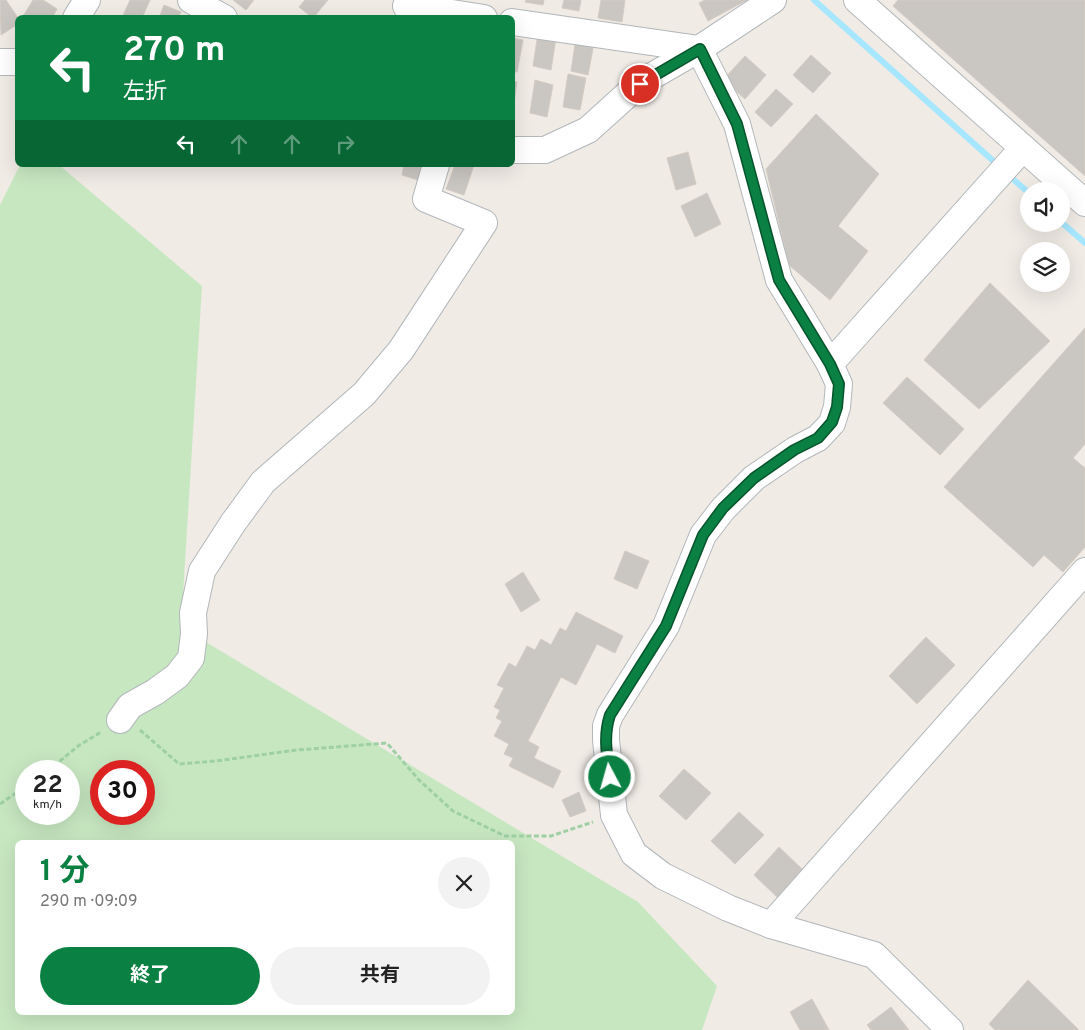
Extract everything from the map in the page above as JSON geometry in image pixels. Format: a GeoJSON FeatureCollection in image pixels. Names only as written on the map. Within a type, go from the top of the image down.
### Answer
{"type":"FeatureCollection","features":[{"type":"Feature","properties":{"kind":"street"},"geometry":{"type":"LineString","coordinates":[[78,15],[87,0]]}},
{"type":"Feature","properties":{"kind":"street"},"geometry":{"type":"LineString","coordinates":[[191,0],[218,15]]}},
{"type":"Feature","properties":{"kind":"street"},"geometry":{"type":"LineString","coordinates":[[515,150],[545,150],[588,130],[640,84],[700,49],[773,0]]}},
{"type":"Feature","properties":{"kind":"street"},"geometry":{"type":"LineString","coordinates":[[857,0],[1085,203]]}},
{"type":"Feature","properties":{"kind":"street"},"geometry":{"type":"LineString","coordinates":[[406,6],[464,15]]}},
{"type":"Feature","properties":{"kind":"street"},"geometry":{"type":"LineString","coordinates":[[515,22],[700,49]]}},
{"type":"Feature","properties":{"kind":"street"},"geometry":{"type":"LineString","coordinates":[[700,49],[737,124],[779,280],[830,364],[839,384],[837,407],[832,422],[818,438],[794,450],[754,478],[723,508],[703,535],[666,626],[610,715],[606,726],[614,815],[634,854],[663,876],[728,908],[771,925],[874,955],[950,1030]]}},
{"type":"Feature","properties":{"kind":"street"},"geometry":{"type":"LineString","coordinates":[[0,62],[15,62]]}},
{"type":"Feature","properties":{"kind":"street"},"geometry":{"type":"LineString","coordinates":[[830,364],[1023,148]]}},
{"type":"Feature","properties":{"kind":"street"},"geometry":{"type":"LineString","coordinates":[[120,720],[130,706],[177,676],[191,658],[194,634],[193,613],[202,571],[233,523],[263,482],[364,394],[395,358],[484,224],[426,199],[435,167]]}},
{"type":"Feature","properties":{"kind":"street"},"geometry":{"type":"LineString","coordinates":[[771,925],[1085,571]]}},
{"type":"Feature","properties":{"kind":"path"},"geometry":{"type":"LineString","coordinates":[[61,760],[78,746],[120,720],[129,720],[179,764],[297,750],[387,743],[420,780],[453,811],[505,836],[551,836],[614,815]]}},
{"type":"Feature","properties":{"kind":"path"},"geometry":{"type":"LineString","coordinates":[[0,804],[15,794]]}},
{"type":"Feature","properties":{"kind":"green space"},"geometry":{"type":"Polygon","coordinates":[[[19,167],[61,167],[202,286],[181,627],[638,902],[717,986],[702,1030],[0,1030],[0,205],[19,167]]]}},
{"type":"Feature","properties":{"kind":"building"},"geometry":{"type":"Polygon","coordinates":[[[0,0],[6,0],[16,15],[15,26],[1,35],[0,0]]]}},
{"type":"Feature","properties":{"kind":"building"},"geometry":{"type":"Polygon","coordinates":[[[33,0],[43,0],[57,9],[54,15],[24,15],[33,0]]]}},
{"type":"Feature","properties":{"kind":"building"},"geometry":{"type":"Polygon","coordinates":[[[130,0],[150,0],[143,15],[123,15],[130,0]]]}},
{"type":"Feature","properties":{"kind":"building"},"geometry":{"type":"Polygon","coordinates":[[[233,0],[254,0],[246,10],[233,0]]]}},
{"type":"Feature","properties":{"kind":"building"},"geometry":{"type":"Polygon","coordinates":[[[305,0],[328,0],[316,15],[309,15],[299,7],[305,0]]]}},
{"type":"Feature","properties":{"kind":"building"},"geometry":{"type":"Polygon","coordinates":[[[526,0],[544,0],[543,5],[525,2],[526,0]]]}},
{"type":"Feature","properties":{"kind":"building"},"geometry":{"type":"Polygon","coordinates":[[[564,0],[581,0],[579,11],[562,8],[564,0]]]}},
{"type":"Feature","properties":{"kind":"building"},"geometry":{"type":"Polygon","coordinates":[[[601,0],[625,0],[622,22],[598,18],[601,0]]]}},
{"type":"Feature","properties":{"kind":"building"},"geometry":{"type":"Polygon","coordinates":[[[705,0],[747,0],[708,21],[699,3],[705,0]]]}},
{"type":"Feature","properties":{"kind":"building"},"geometry":{"type":"Polygon","coordinates":[[[898,0],[1085,0],[1085,176],[893,6],[898,0]]]}},
{"type":"Feature","properties":{"kind":"building"},"geometry":{"type":"Polygon","coordinates":[[[164,5],[181,12],[180,15],[160,15],[164,5]]]}},
{"type":"Feature","properties":{"kind":"building"},"geometry":{"type":"Polygon","coordinates":[[[538,33],[556,38],[551,70],[533,66],[538,33]]]}},
{"type":"Feature","properties":{"kind":"building"},"geometry":{"type":"Polygon","coordinates":[[[576,38],[594,43],[588,75],[571,71],[576,38]]]}},
{"type":"Feature","properties":{"kind":"building"},"geometry":{"type":"Polygon","coordinates":[[[515,39],[523,40],[517,72],[515,72],[515,39]]]}},
{"type":"Feature","properties":{"kind":"building"},"geometry":{"type":"Polygon","coordinates":[[[811,55],[831,73],[813,93],[793,75],[811,55]]]}},
{"type":"Feature","properties":{"kind":"building"},"geometry":{"type":"Polygon","coordinates":[[[745,56],[766,75],[745,99],[723,80],[745,56]]]}},
{"type":"Feature","properties":{"kind":"building"},"geometry":{"type":"Polygon","coordinates":[[[568,74],[586,78],[580,110],[563,107],[568,74]]]}},
{"type":"Feature","properties":{"kind":"building"},"geometry":{"type":"Polygon","coordinates":[[[535,80],[553,85],[547,117],[530,113],[535,80]]]}},
{"type":"Feature","properties":{"kind":"building"},"geometry":{"type":"Polygon","coordinates":[[[776,89],[793,104],[771,127],[755,112],[776,89]]]}},
{"type":"Feature","properties":{"kind":"building"},"geometry":{"type":"Polygon","coordinates":[[[816,114],[879,174],[838,226],[868,251],[830,300],[789,265],[766,169],[816,114]]]}},
{"type":"Feature","properties":{"kind":"building"},"geometry":{"type":"Polygon","coordinates":[[[688,152],[696,184],[676,190],[667,158],[688,152]]]}},
{"type":"Feature","properties":{"kind":"building"},"geometry":{"type":"Polygon","coordinates":[[[404,167],[421,167],[418,180],[402,175],[404,167]]]}},
{"type":"Feature","properties":{"kind":"building"},"geometry":{"type":"Polygon","coordinates":[[[454,167],[473,167],[464,195],[446,189],[454,167]]]}},
{"type":"Feature","properties":{"kind":"building"},"geometry":{"type":"Polygon","coordinates":[[[707,193],[721,224],[695,237],[681,206],[707,193]]]}},
{"type":"Feature","properties":{"kind":"building"},"geometry":{"type":"Polygon","coordinates":[[[990,283],[1050,341],[979,409],[924,360],[990,283]]]}},
{"type":"Feature","properties":{"kind":"building"},"geometry":{"type":"Polygon","coordinates":[[[1085,328],[1085,444],[1073,458],[1085,468],[1085,547],[1063,572],[1044,555],[1033,567],[944,487],[1085,328]]]}},
{"type":"Feature","properties":{"kind":"building"},"geometry":{"type":"Polygon","coordinates":[[[907,377],[964,429],[940,455],[883,403],[907,377]]]}},
{"type":"Feature","properties":{"kind":"building"},"geometry":{"type":"Polygon","coordinates":[[[625,551],[649,561],[637,589],[614,579],[625,551]]]}},
{"type":"Feature","properties":{"kind":"building"},"geometry":{"type":"Polygon","coordinates":[[[523,572],[540,600],[521,612],[505,584],[523,572]]]}},
{"type":"Feature","properties":{"kind":"building"},"geometry":{"type":"Polygon","coordinates":[[[576,612],[623,636],[615,653],[597,644],[576,685],[561,677],[528,741],[539,747],[534,758],[561,771],[553,788],[509,766],[513,758],[504,754],[509,744],[494,736],[502,721],[496,718],[500,710],[494,707],[504,688],[497,685],[509,663],[516,667],[527,646],[535,650],[541,639],[551,645],[560,628],[566,631],[576,612]]]}},
{"type":"Feature","properties":{"kind":"building"},"geometry":{"type":"Polygon","coordinates":[[[926,637],[955,665],[917,704],[889,676],[926,637]]]}},
{"type":"Feature","properties":{"kind":"building"},"geometry":{"type":"Polygon","coordinates":[[[684,769],[711,793],[686,820],[659,796],[684,769]]]}},
{"type":"Feature","properties":{"kind":"building"},"geometry":{"type":"Polygon","coordinates":[[[579,792],[586,811],[570,817],[562,800],[579,792]]]}},
{"type":"Feature","properties":{"kind":"building"},"geometry":{"type":"Polygon","coordinates":[[[739,812],[764,835],[735,864],[711,841],[739,812]]]}},
{"type":"Feature","properties":{"kind":"building"},"geometry":{"type":"Polygon","coordinates":[[[779,847],[802,869],[777,897],[754,875],[779,847]]]}},
{"type":"Feature","properties":{"kind":"building"},"geometry":{"type":"Polygon","coordinates":[[[1028,980],[1079,1030],[995,1030],[989,1024],[1028,980]]]}},
{"type":"Feature","properties":{"kind":"building"},"geometry":{"type":"Polygon","coordinates":[[[812,999],[829,1030],[800,1030],[790,1012],[812,999]]]}},
{"type":"Feature","properties":{"kind":"building"},"geometry":{"type":"Polygon","coordinates":[[[891,1007],[909,1030],[871,1030],[867,1025],[891,1007]]]}},
{"type":"Feature","properties":{"kind":"waterway"},"geometry":{"type":"LineString","coordinates":[[814,0],[1000,167]]}},
{"type":"Feature","properties":{"kind":"waterway"},"geometry":{"type":"LineString","coordinates":[[1007,174],[1020,185]]}},
{"type":"Feature","properties":{"kind":"waterway"},"geometry":{"type":"LineString","coordinates":[[1070,230],[1085,243]]}},
{"type":"Feature","properties":{"kind":"route"},"geometry":{"type":"LineString","coordinates":[[610,777],[606,740],[606,726],[610,715],[666,626],[703,535],[723,508],[754,478],[794,450],[818,438],[832,422],[837,407],[839,384],[830,364],[779,280],[737,124],[700,49],[640,84]]}}]}
